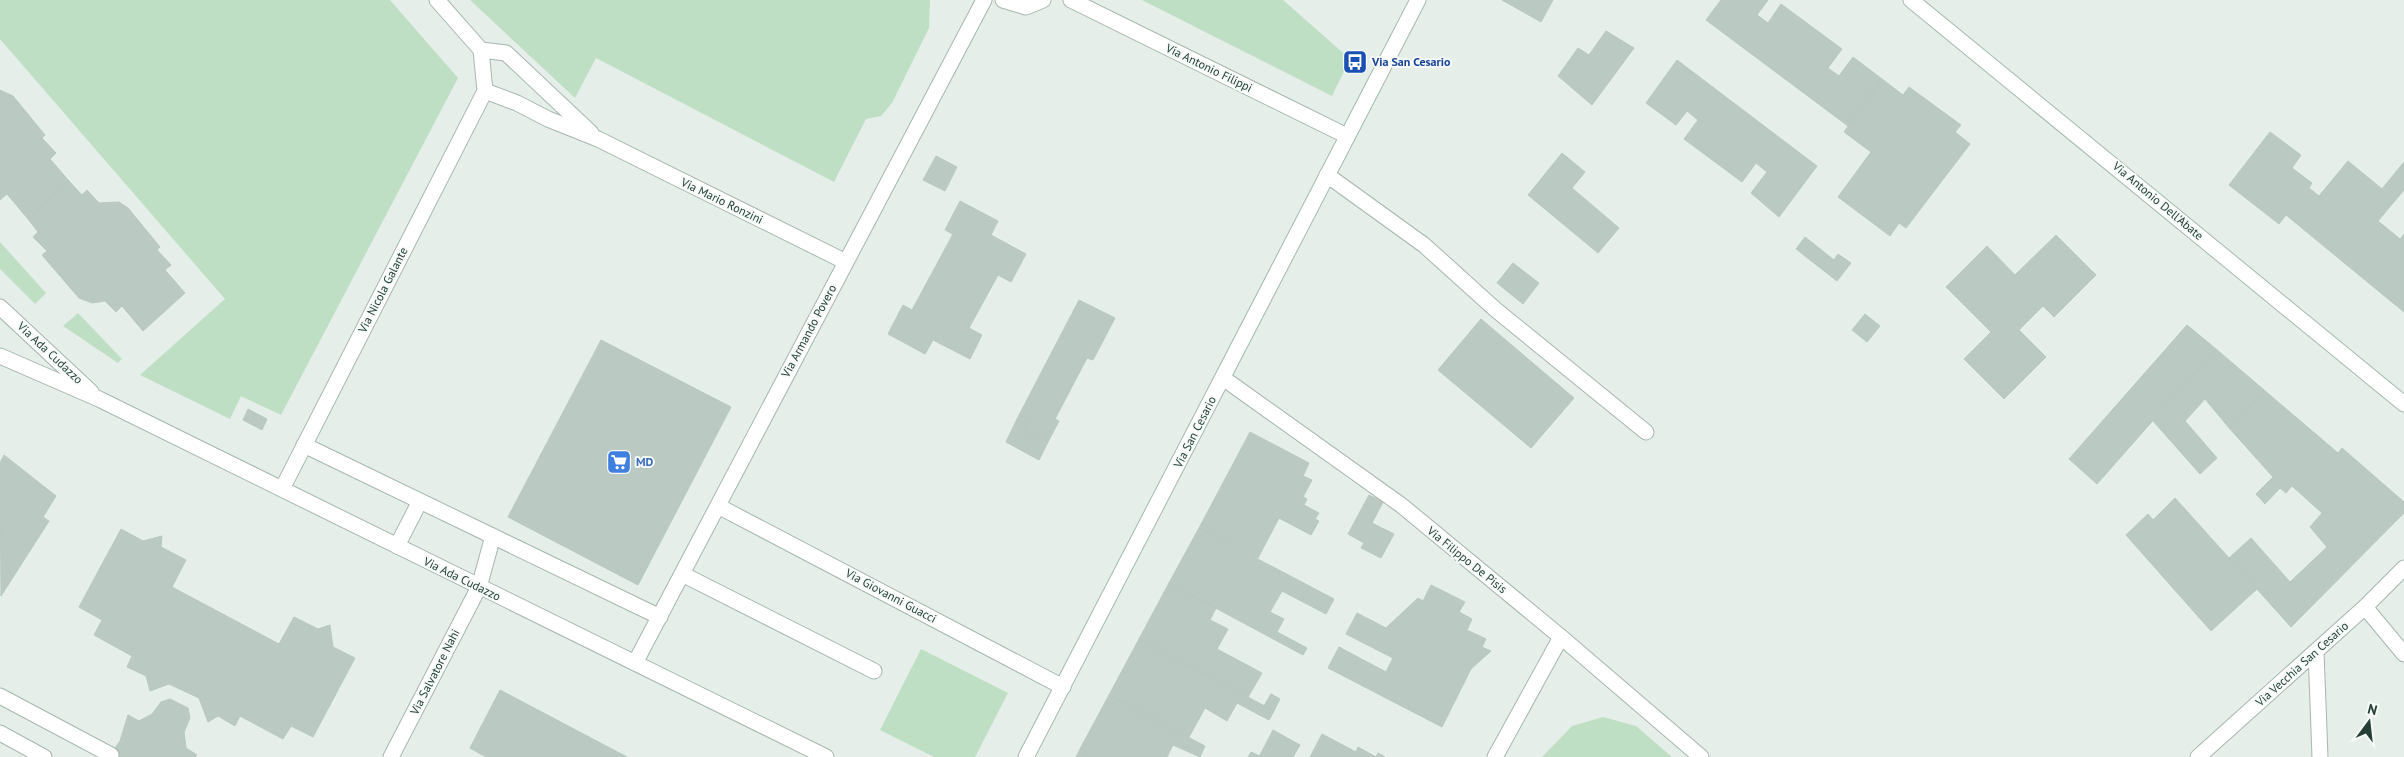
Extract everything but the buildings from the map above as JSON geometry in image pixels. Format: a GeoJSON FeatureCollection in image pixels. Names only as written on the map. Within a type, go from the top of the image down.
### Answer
{"type":"FeatureCollection","features":[{"type":"Feature","properties":{"kind":"street"},"geometry":{"type":"LineString","coordinates":[[437,0],[481,50],[485,91]]}},
{"type":"Feature","properties":{"kind":"street","name":"Via Armando Povero"},"geometry":{"type":"LineString","coordinates":[[635,663],[984,0]]}},
{"type":"Feature","properties":{"kind":"street"},"geometry":{"type":"LineString","coordinates":[[1003,0],[1026,7],[1044,0]]}},
{"type":"Feature","properties":{"kind":"street","name":"Via Antonio Filippi"},"geometry":{"type":"LineString","coordinates":[[1071,0],[1347,136]]}},
{"type":"Feature","properties":{"kind":"street","name":"Via San Cesario"},"geometry":{"type":"LineString","coordinates":[[1026,757],[1418,0]]}},
{"type":"Feature","properties":{"kind":"street","name":"Via Antonio Dell'Abate"},"geometry":{"type":"LineString","coordinates":[[1911,0],[2404,404]]}},
{"type":"Feature","properties":{"kind":"street","name":"Via Mario Ronzini"},"geometry":{"type":"LineString","coordinates":[[481,50],[506,53],[598,139]]}},
{"type":"Feature","properties":{"kind":"street","name":"Via Mario Ronzini"},"geometry":{"type":"LineString","coordinates":[[485,91],[517,102],[548,119],[598,139],[846,262]]}},
{"type":"Feature","properties":{"kind":"street","name":"Via Nicola Galante"},"geometry":{"type":"LineString","coordinates":[[282,489],[485,91]]}},
{"type":"Feature","properties":{"kind":"street"},"geometry":{"type":"LineString","coordinates":[[1327,175],[1424,245],[1496,310],[1646,432]]}},
{"type":"Feature","properties":{"kind":"street","name":"Via Ada Cudazzo"},"geometry":{"type":"LineString","coordinates":[[0,307],[99,400]]}},
{"type":"Feature","properties":{"kind":"street","name":"Via Ada Cudazzo"},"geometry":{"type":"LineString","coordinates":[[0,356],[99,400],[826,757]]}},
{"type":"Feature","properties":{"kind":"street","name":"Via Filippo De Pisis"},"geometry":{"type":"LineString","coordinates":[[1223,378],[1401,505],[1561,637],[1701,757]]}},
{"type":"Feature","properties":{"kind":"street"},"geometry":{"type":"LineString","coordinates":[[304,445],[660,617]]}},
{"type":"Feature","properties":{"kind":"street"},"geometry":{"type":"LineString","coordinates":[[397,546],[420,501]]}},
{"type":"Feature","properties":{"kind":"street","name":"Via Giovanni Guacci"},"geometry":{"type":"LineString","coordinates":[[718,506],[1063,687]]}},
{"type":"Feature","properties":{"kind":"street","name":"Via Salvatore Nahi"},"geometry":{"type":"LineString","coordinates":[[391,757],[479,587],[493,536]]}},
{"type":"Feature","properties":{"kind":"street","name":"Via Vecchia San Cesario"},"geometry":{"type":"LineString","coordinates":[[2198,757],[2365,607],[2404,568]]}},
{"type":"Feature","properties":{"kind":"street"},"geometry":{"type":"LineString","coordinates":[[682,574],[874,671]]}},
{"type":"Feature","properties":{"kind":"street"},"geometry":{"type":"LineString","coordinates":[[2365,607],[2404,654]]}},
{"type":"Feature","properties":{"kind":"street"},"geometry":{"type":"LineString","coordinates":[[1495,757],[1561,637]]}},
{"type":"Feature","properties":{"kind":"street"},"geometry":{"type":"LineString","coordinates":[[2316,651],[2320,757]]}},
{"type":"Feature","properties":{"kind":"street"},"geometry":{"type":"LineString","coordinates":[[0,696],[111,756]]}},
{"type":"Feature","properties":{"kind":"street"},"geometry":{"type":"LineString","coordinates":[[0,734],[44,757]]}},
{"type":"Feature","properties":{"kind":"green space"},"geometry":{"type":"Polygon","coordinates":[[[0,0],[390,0],[458,78],[281,415],[241,396],[230,419],[140,375],[225,299],[0,39],[0,0]]]}},
{"type":"Feature","properties":{"kind":"green space"},"geometry":{"type":"Polygon","coordinates":[[[470,0],[930,0],[929,28],[892,103],[881,116],[866,119],[834,182],[596,58],[575,98],[470,0]]]}},
{"type":"Feature","properties":{"kind":"green space"},"geometry":{"type":"Polygon","coordinates":[[[1142,0],[1283,0],[1350,59],[1332,96],[1142,0]]]}},
{"type":"Feature","properties":{"kind":"green space"},"geometry":{"type":"Polygon","coordinates":[[[0,242],[46,293],[35,304],[0,269],[0,242]]]}},
{"type":"Feature","properties":{"kind":"green space"},"geometry":{"type":"Polygon","coordinates":[[[78,313],[122,359],[118,363],[63,326],[78,313]]]}},
{"type":"Feature","properties":{"kind":"green space"},"geometry":{"type":"Polygon","coordinates":[[[921,649],[1008,693],[975,757],[934,757],[880,730],[921,649]]]}},
{"type":"Feature","properties":{"kind":"green space"},"geometry":{"type":"Polygon","coordinates":[[[1603,717],[1636,726],[1672,757],[1542,757],[1572,726],[1603,717]]]}},
{"type":"Feature","properties":{"kind":"place","name":"Via San Cesario"},"geometry":{"type":"Point","coordinates":[1355,62]}},
{"type":"Feature","properties":{"kind":"place","name":"MD"},"geometry":{"type":"Point","coordinates":[619,462]}}]}
